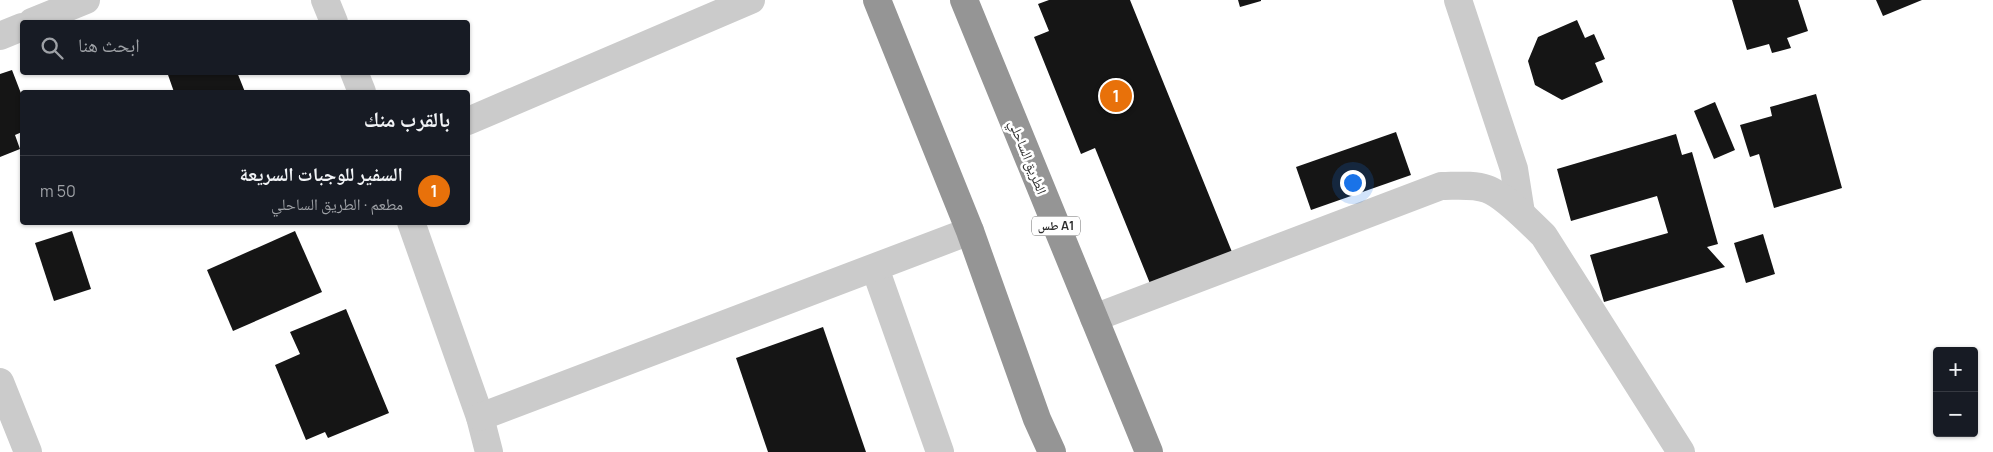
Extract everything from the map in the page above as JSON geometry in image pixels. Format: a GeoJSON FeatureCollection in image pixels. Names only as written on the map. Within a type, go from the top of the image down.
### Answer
{"type":"FeatureCollection","features":[{"type":"Feature","properties":{"kind":"highway"},"geometry":{"type":"LineString","coordinates":[[877,0],[970,231],[1037,419],[1052,452]]}},
{"type":"Feature","properties":{"kind":"highway","name":"الطريق الساحلي"},"geometry":{"type":"LineString","coordinates":[[964,0],[1149,452]]}},
{"type":"Feature","properties":{"kind":"highway"},"geometry":{"type":"LineString","coordinates":[[1037,419],[1044,452]]}},
{"type":"Feature","properties":{"kind":"street"},"geometry":{"type":"LineString","coordinates":[[37,20],[86,0]]}},
{"type":"Feature","properties":{"kind":"street"},"geometry":{"type":"LineString","coordinates":[[324,0],[333,20]]}},
{"type":"Feature","properties":{"kind":"street"},"geometry":{"type":"LineString","coordinates":[[470,120],[751,0]]}},
{"type":"Feature","properties":{"kind":"street"},"geometry":{"type":"LineString","coordinates":[[1458,0],[1514,169],[1521,213]]}},
{"type":"Feature","properties":{"kind":"street"},"geometry":{"type":"LineString","coordinates":[[0,36],[20,28]]}},
{"type":"Feature","properties":{"kind":"street"},"geometry":{"type":"LineString","coordinates":[[355,75],[361,90]]}},
{"type":"Feature","properties":{"kind":"street"},"geometry":{"type":"LineString","coordinates":[[1094,318],[1441,186],[1463,186],[1488,190],[1521,213],[1544,236],[1681,452]]}},
{"type":"Feature","properties":{"kind":"street"},"geometry":{"type":"LineString","coordinates":[[412,225],[480,417],[489,452]]}},
{"type":"Feature","properties":{"kind":"street"},"geometry":{"type":"LineString","coordinates":[[480,417],[970,231]]}},
{"type":"Feature","properties":{"kind":"street"},"geometry":{"type":"LineString","coordinates":[[875,268],[940,452]]}},
{"type":"Feature","properties":{"kind":"street"},"geometry":{"type":"LineString","coordinates":[[0,382],[28,452]]}},
{"type":"Feature","properties":{"kind":"building"},"geometry":{"type":"Polygon","coordinates":[[[1049,0],[1130,0],[1232,252],[1151,286],[1095,148],[1081,154],[1034,37],[1049,31],[1038,4],[1049,0]]]}},
{"type":"Feature","properties":{"kind":"building"},"geometry":{"type":"Polygon","coordinates":[[[1238,0],[1261,0],[1261,1],[1240,7],[1238,0]]]}},
{"type":"Feature","properties":{"kind":"building"},"geometry":{"type":"Polygon","coordinates":[[[1732,0],[1798,0],[1808,31],[1787,38],[1791,48],[1772,53],[1769,44],[1747,50],[1732,0]]]}},
{"type":"Feature","properties":{"kind":"building"},"geometry":{"type":"Polygon","coordinates":[[[1876,0],[1922,0],[1883,16],[1876,0]]]}},
{"type":"Feature","properties":{"kind":"building"},"geometry":{"type":"Polygon","coordinates":[[[1577,20],[1585,38],[1594,34],[1605,59],[1595,63],[1603,82],[1562,100],[1535,85],[1528,61],[1538,37],[1577,20]]]}},
{"type":"Feature","properties":{"kind":"building"},"geometry":{"type":"Polygon","coordinates":[[[12,70],[20,91],[20,133],[15,135],[20,149],[0,157],[0,74],[12,70]]]}},
{"type":"Feature","properties":{"kind":"building"},"geometry":{"type":"Polygon","coordinates":[[[168,75],[238,75],[244,90],[173,90],[168,75]]]}},
{"type":"Feature","properties":{"kind":"building"},"geometry":{"type":"Polygon","coordinates":[[[1816,94],[1842,188],[1774,208],[1759,154],[1750,157],[1740,125],[1772,116],[1770,107],[1816,94]]]}},
{"type":"Feature","properties":{"kind":"building"},"geometry":{"type":"Polygon","coordinates":[[[1715,102],[1735,150],[1714,159],[1694,111],[1715,102]]]}},
{"type":"Feature","properties":{"kind":"building"},"geometry":{"type":"Polygon","coordinates":[[[1396,132],[1411,175],[1311,210],[1296,167],[1396,132]]]}},
{"type":"Feature","properties":{"kind":"building"},"geometry":{"type":"Polygon","coordinates":[[[1676,134],[1682,155],[1692,152],[1718,244],[1707,247],[1725,267],[1604,302],[1590,255],[1668,233],[1657,196],[1571,221],[1557,169],[1676,134]]]}},
{"type":"Feature","properties":{"kind":"building"},"geometry":{"type":"Polygon","coordinates":[[[72,231],[91,289],[54,301],[35,243],[72,231]]]}},
{"type":"Feature","properties":{"kind":"building"},"geometry":{"type":"Polygon","coordinates":[[[295,231],[322,292],[233,331],[207,270],[295,231]]]}},
{"type":"Feature","properties":{"kind":"building"},"geometry":{"type":"Polygon","coordinates":[[[1763,234],[1775,274],[1746,283],[1734,243],[1763,234]]]}},
{"type":"Feature","properties":{"kind":"building"},"geometry":{"type":"Polygon","coordinates":[[[346,309],[389,413],[328,438],[325,432],[306,440],[275,365],[300,354],[290,332],[346,309]]]}},
{"type":"Feature","properties":{"kind":"building"},"geometry":{"type":"Polygon","coordinates":[[[823,327],[866,452],[768,452],[736,358],[823,327]]]}},
{"type":"Feature","properties":{"kind":"place","name":"السفير للوجبات السريعة"},"geometry":{"type":"Point","coordinates":[1116,96]}}]}
